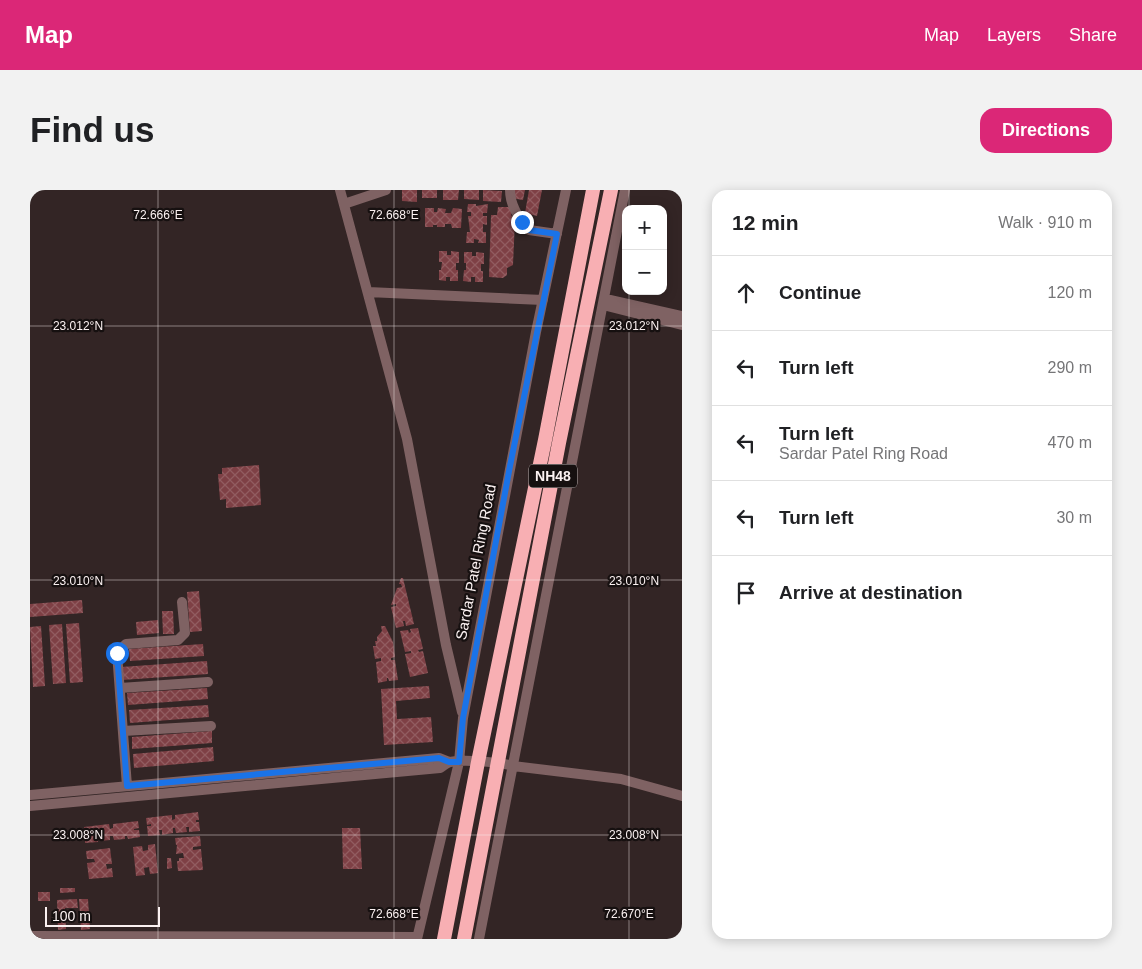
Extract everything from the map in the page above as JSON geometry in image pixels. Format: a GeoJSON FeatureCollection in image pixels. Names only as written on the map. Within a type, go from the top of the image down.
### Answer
{"type":"FeatureCollection","features":[{"type":"Feature","properties":{"kind":"highway","name":"NH48"},"geometry":{"type":"LineString","coordinates":[[444,939],[478,762],[537,481],[593,190]]}},
{"type":"Feature","properties":{"kind":"highway","name":"NH48"},"geometry":{"type":"LineString","coordinates":[[464,939],[611,190]]}},
{"type":"Feature","properties":{"kind":"highway"},"geometry":{"type":"LineString","coordinates":[[537,481],[552,484]]}},
{"type":"Feature","properties":{"kind":"street"},"geometry":{"type":"LineString","coordinates":[[340,190],[407,439],[445,636],[463,718]]}},
{"type":"Feature","properties":{"kind":"street"},"geometry":{"type":"LineString","coordinates":[[344,204],[386,190]]}},
{"type":"Feature","properties":{"kind":"street"},"geometry":{"type":"LineString","coordinates":[[510,190],[511,205],[529,230],[557,234]]}},
{"type":"Feature","properties":{"kind":"street","name":"Sardar Patel Ring Road"},"geometry":{"type":"LineString","coordinates":[[417,938],[463,718],[543,300],[566,190]]}},
{"type":"Feature","properties":{"kind":"street"},"geometry":{"type":"LineString","coordinates":[[479,939],[626,190]]}},
{"type":"Feature","properties":{"kind":"street"},"geometry":{"type":"LineString","coordinates":[[368,292],[543,300]]}},
{"type":"Feature","properties":{"kind":"street"},"geometry":{"type":"LineString","coordinates":[[604,301],[682,316]]}},
{"type":"Feature","properties":{"kind":"street"},"geometry":{"type":"LineString","coordinates":[[604,301],[682,325]]}},
{"type":"Feature","properties":{"kind":"street"},"geometry":{"type":"LineString","coordinates":[[127,786],[117,653],[126,644],[178,640],[185,633],[182,602]]}},
{"type":"Feature","properties":{"kind":"street"},"geometry":{"type":"LineString","coordinates":[[120,688],[208,682]]}},
{"type":"Feature","properties":{"kind":"street"},"geometry":{"type":"LineString","coordinates":[[123,731],[211,726]]}},
{"type":"Feature","properties":{"kind":"street"},"geometry":{"type":"LineString","coordinates":[[30,795],[439,758],[454,762],[499,762],[513,766],[622,780],[682,796]]}},
{"type":"Feature","properties":{"kind":"street"},"geometry":{"type":"LineString","coordinates":[[30,806],[440,768],[454,762]]}},
{"type":"Feature","properties":{"kind":"street"},"geometry":{"type":"LineString","coordinates":[[144,784],[146,795]]}},
{"type":"Feature","properties":{"kind":"street"},"geometry":{"type":"LineString","coordinates":[[30,936],[417,938]]}},
{"type":"Feature","properties":{"kind":"building"},"geometry":{"type":"Polygon","coordinates":[[[402,190],[417,190],[417,202],[402,201],[402,190]]]}},
{"type":"Feature","properties":{"kind":"building"},"geometry":{"type":"Polygon","coordinates":[[[422,190],[437,190],[437,198],[422,198],[422,190]]]}},
{"type":"Feature","properties":{"kind":"building"},"geometry":{"type":"Polygon","coordinates":[[[443,190],[459,190],[458,200],[443,200],[443,190]]]}},
{"type":"Feature","properties":{"kind":"building"},"geometry":{"type":"Polygon","coordinates":[[[464,190],[479,190],[479,200],[464,199],[464,190]]]}},
{"type":"Feature","properties":{"kind":"building"},"geometry":{"type":"Polygon","coordinates":[[[483,190],[502,191],[501,202],[483,201],[483,190]]]}},
{"type":"Feature","properties":{"kind":"building"},"geometry":{"type":"Polygon","coordinates":[[[513,190],[525,190],[523,200],[511,198],[513,190]]]}},
{"type":"Feature","properties":{"kind":"building"},"geometry":{"type":"Polygon","coordinates":[[[529,190],[542,190],[537,216],[525,213],[529,190]]]}},
{"type":"Feature","properties":{"kind":"building"},"geometry":{"type":"Polygon","coordinates":[[[468,204],[476,204],[476,206],[488,204],[487,213],[483,213],[483,216],[487,216],[487,225],[483,224],[483,232],[486,232],[486,243],[478,243],[479,240],[474,239],[474,243],[466,243],[467,232],[470,232],[468,216],[471,216],[471,212],[467,212],[468,204]]]}},
{"type":"Feature","properties":{"kind":"building"},"geometry":{"type":"Polygon","coordinates":[[[498,207],[511,207],[511,215],[515,220],[513,265],[507,268],[507,275],[503,278],[489,277],[491,215],[497,215],[498,207]]]}},
{"type":"Feature","properties":{"kind":"building"},"geometry":{"type":"Polygon","coordinates":[[[425,208],[434,208],[434,212],[437,212],[438,208],[446,209],[445,213],[451,213],[453,208],[462,209],[461,228],[452,228],[451,224],[445,224],[445,227],[433,225],[433,227],[425,227],[425,208]]]}},
{"type":"Feature","properties":{"kind":"building"},"geometry":{"type":"Polygon","coordinates":[[[439,251],[447,251],[447,255],[451,255],[451,251],[459,252],[459,263],[456,263],[458,281],[450,281],[450,277],[446,277],[446,281],[439,280],[439,270],[441,270],[442,262],[439,262],[439,251]]]}},
{"type":"Feature","properties":{"kind":"building"},"geometry":{"type":"Polygon","coordinates":[[[464,252],[472,252],[472,256],[476,256],[476,252],[484,253],[484,264],[481,264],[483,282],[475,282],[475,277],[471,277],[471,282],[463,281],[464,270],[466,270],[464,252]]]}},
{"type":"Feature","properties":{"kind":"building"},"geometry":{"type":"Polygon","coordinates":[[[259,465],[261,505],[226,508],[226,499],[220,500],[218,474],[222,474],[222,468],[259,465]]]}},
{"type":"Feature","properties":{"kind":"building"},"geometry":{"type":"Polygon","coordinates":[[[401,578],[403,578],[414,624],[406,626],[405,621],[403,621],[404,626],[396,628],[391,607],[396,606],[396,604],[391,605],[397,588],[402,587],[399,584],[401,578]]]}},
{"type":"Feature","properties":{"kind":"building"},"geometry":{"type":"Polygon","coordinates":[[[199,591],[202,631],[190,632],[187,592],[199,591]]]}},
{"type":"Feature","properties":{"kind":"building"},"geometry":{"type":"Polygon","coordinates":[[[82,600],[83,613],[30,617],[30,604],[82,600]]]}},
{"type":"Feature","properties":{"kind":"building"},"geometry":{"type":"Polygon","coordinates":[[[162,611],[173,611],[174,634],[163,634],[162,611]]]}},
{"type":"Feature","properties":{"kind":"building"},"geometry":{"type":"Polygon","coordinates":[[[158,620],[159,633],[137,635],[136,622],[158,620]]]}},
{"type":"Feature","properties":{"kind":"building"},"geometry":{"type":"Polygon","coordinates":[[[79,623],[83,682],[70,683],[66,624],[79,623]]]}},
{"type":"Feature","properties":{"kind":"building"},"geometry":{"type":"Polygon","coordinates":[[[62,624],[66,683],[53,684],[49,625],[62,624]]]}},
{"type":"Feature","properties":{"kind":"building"},"geometry":{"type":"Polygon","coordinates":[[[41,626],[45,686],[33,687],[30,627],[41,626]]]}},
{"type":"Feature","properties":{"kind":"building"},"geometry":{"type":"Polygon","coordinates":[[[381,626],[385,626],[393,642],[395,657],[391,658],[391,660],[395,660],[398,680],[389,681],[387,678],[387,681],[378,683],[376,662],[381,661],[381,658],[375,659],[373,646],[376,646],[375,641],[377,641],[377,637],[382,631],[381,626]]]}},
{"type":"Feature","properties":{"kind":"building"},"geometry":{"type":"Polygon","coordinates":[[[418,628],[423,649],[418,650],[419,652],[423,651],[428,673],[410,677],[405,654],[411,653],[411,651],[405,652],[400,631],[408,630],[409,633],[411,632],[410,629],[418,628]]]}},
{"type":"Feature","properties":{"kind":"building"},"geometry":{"type":"Polygon","coordinates":[[[203,644],[204,656],[130,661],[129,649],[203,644]]]}},
{"type":"Feature","properties":{"kind":"building"},"geometry":{"type":"Polygon","coordinates":[[[207,661],[208,674],[122,680],[121,667],[207,661]]]}},
{"type":"Feature","properties":{"kind":"building"},"geometry":{"type":"Polygon","coordinates":[[[429,686],[430,698],[396,701],[397,719],[431,717],[433,742],[384,745],[381,689],[429,686]]]}},
{"type":"Feature","properties":{"kind":"building"},"geometry":{"type":"Polygon","coordinates":[[[207,688],[208,699],[128,705],[127,693],[207,688]]]}},
{"type":"Feature","properties":{"kind":"building"},"geometry":{"type":"Polygon","coordinates":[[[208,705],[209,717],[130,723],[129,710],[208,705]]]}},
{"type":"Feature","properties":{"kind":"building"},"geometry":{"type":"Polygon","coordinates":[[[212,731],[212,743],[132,749],[132,737],[212,731]]]}},
{"type":"Feature","properties":{"kind":"building"},"geometry":{"type":"Polygon","coordinates":[[[213,747],[214,761],[134,768],[133,754],[213,747]]]}},
{"type":"Feature","properties":{"kind":"building"},"geometry":{"type":"Polygon","coordinates":[[[198,812],[199,820],[196,820],[196,822],[199,822],[200,831],[189,832],[189,827],[186,827],[187,832],[176,833],[175,828],[173,828],[173,833],[162,835],[162,830],[159,830],[160,835],[148,836],[147,826],[151,826],[151,824],[147,825],[146,818],[172,815],[172,820],[175,819],[175,815],[198,812]]]}},
{"type":"Feature","properties":{"kind":"building"},"geometry":{"type":"Polygon","coordinates":[[[138,821],[139,828],[134,830],[139,830],[140,837],[128,839],[125,836],[125,839],[114,840],[113,836],[110,836],[110,840],[100,841],[100,838],[98,838],[98,842],[85,843],[85,835],[89,835],[89,833],[84,834],[84,827],[109,824],[110,829],[113,828],[113,824],[138,821]]]}},
{"type":"Feature","properties":{"kind":"building"},"geometry":{"type":"Polygon","coordinates":[[[342,828],[360,828],[362,869],[343,869],[342,828]]]}},
{"type":"Feature","properties":{"kind":"building"},"geometry":{"type":"Polygon","coordinates":[[[200,836],[201,846],[193,847],[193,850],[201,849],[203,870],[178,871],[177,861],[179,861],[179,858],[184,858],[183,853],[176,854],[177,845],[175,838],[200,836]]]}},
{"type":"Feature","properties":{"kind":"building"},"geometry":{"type":"Polygon","coordinates":[[[155,844],[158,873],[150,874],[149,867],[144,868],[145,875],[136,876],[133,847],[142,846],[143,851],[148,850],[148,845],[155,844]]]}},
{"type":"Feature","properties":{"kind":"building"},"geometry":{"type":"Polygon","coordinates":[[[110,848],[112,864],[106,864],[107,869],[112,868],[113,877],[89,879],[87,863],[95,862],[94,859],[87,859],[86,851],[110,848]]]}},
{"type":"Feature","properties":{"kind":"building"},"geometry":{"type":"Polygon","coordinates":[[[167,858],[171,858],[172,868],[167,869],[167,858]]]}},
{"type":"Feature","properties":{"kind":"building"},"geometry":{"type":"Polygon","coordinates":[[[60,888],[75,888],[75,892],[60,893],[60,888]]]}},
{"type":"Feature","properties":{"kind":"building"},"geometry":{"type":"Polygon","coordinates":[[[38,892],[50,892],[50,901],[38,901],[38,892]]]}},
{"type":"Feature","properties":{"kind":"building"},"geometry":{"type":"Polygon","coordinates":[[[77,899],[78,908],[65,908],[66,929],[58,930],[57,900],[77,899]]]}},
{"type":"Feature","properties":{"kind":"building"},"geometry":{"type":"Polygon","coordinates":[[[79,899],[88,899],[90,929],[81,930],[79,899]]]}},
{"type":"Feature","properties":{"kind":"route"},"geometry":{"type":"LineString","coordinates":[[117,653],[127,786],[439,758],[449,762],[459,762],[463,718],[536,332],[557,234],[529,230],[522,222]]}}]}
